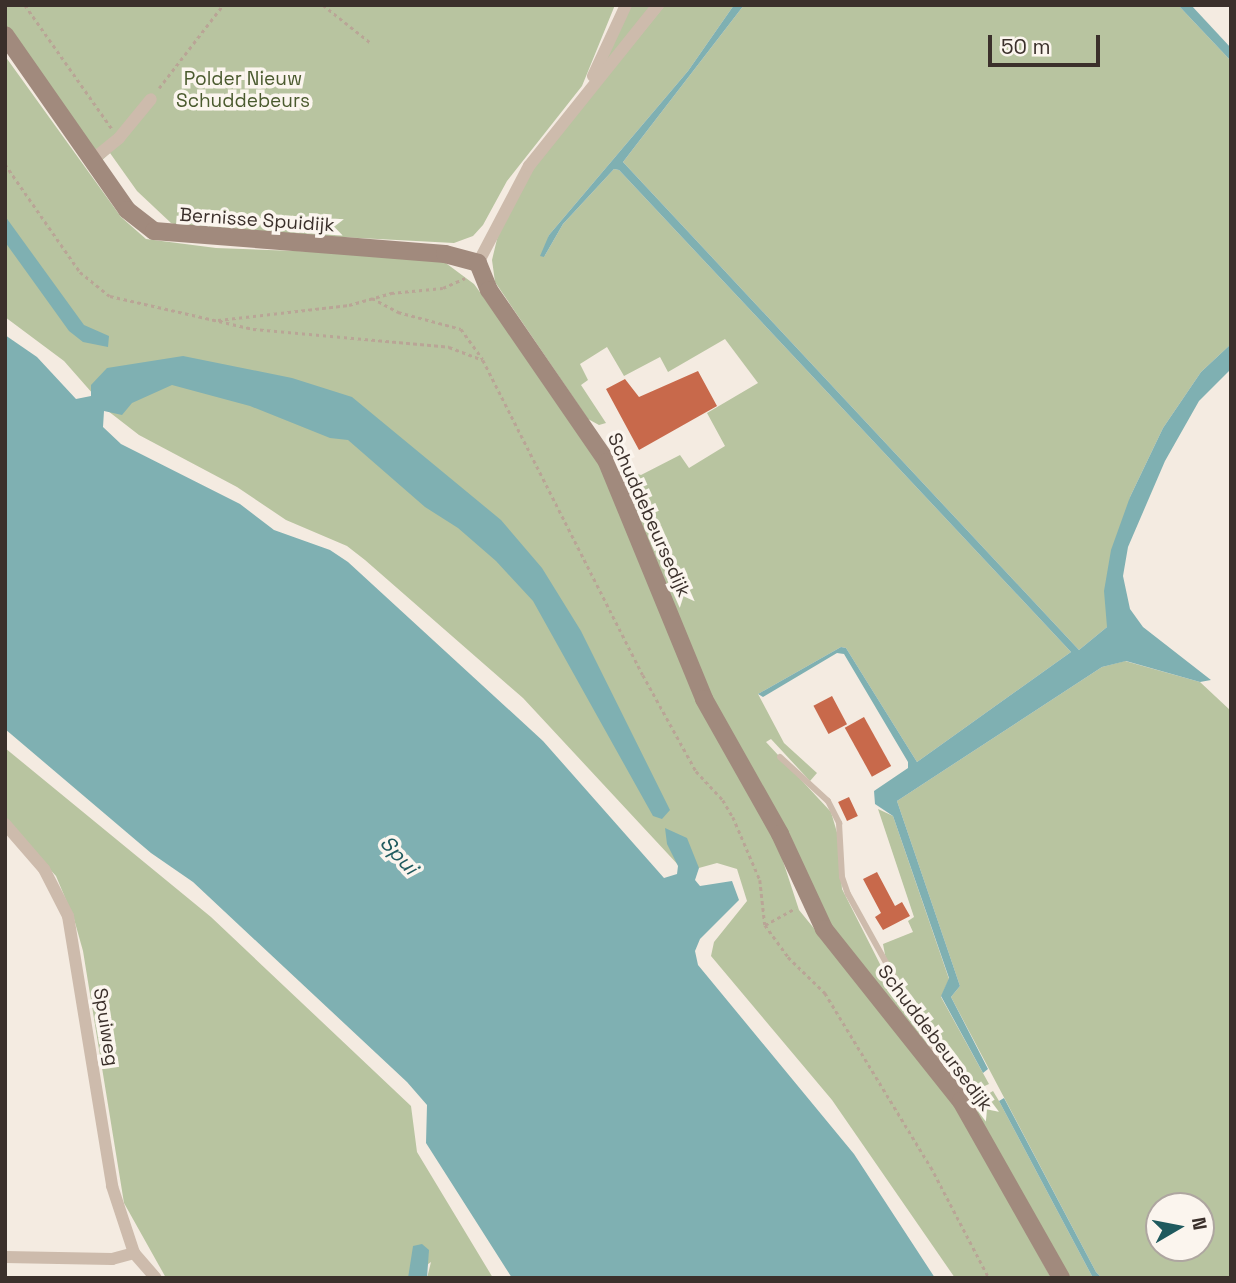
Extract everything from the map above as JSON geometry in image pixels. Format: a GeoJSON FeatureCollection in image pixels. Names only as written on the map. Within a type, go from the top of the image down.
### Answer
{"type":"FeatureCollection","features":[{"type":"Feature","properties":{"kind":"street"},"geometry":{"type":"LineString","coordinates":[[584,96],[626,5]]}},
{"type":"Feature","properties":{"kind":"street"},"geometry":{"type":"LineString","coordinates":[[478,263],[516,187],[584,96],[658,5]]}},
{"type":"Feature","properties":{"kind":"street","name":"Bernisse Spuidijk"},"geometry":{"type":"LineString","coordinates":[[5,35],[139,222],[170,235],[445,254],[478,263]]}},
{"type":"Feature","properties":{"kind":"street"},"geometry":{"type":"LineString","coordinates":[[92,160],[119,138],[151,99]]}},
{"type":"Feature","properties":{"kind":"street","name":"Schuddebeursedijk"},"geometry":{"type":"LineString","coordinates":[[478,263],[489,290],[607,462],[704,699],[780,834],[824,929],[961,1101],[1061,1278]]}},
{"type":"Feature","properties":{"kind":"street","name":"Spuiweg"},"geometry":{"type":"LineString","coordinates":[[5,824],[44,869],[68,916],[112,1186],[134,1253],[156,1278]]}},
{"type":"Feature","properties":{"kind":"street"},"geometry":{"type":"LineString","coordinates":[[5,1257],[112,1259],[134,1253]]}},
{"type":"Feature","properties":{"kind":"lane"},"geometry":{"type":"LineString","coordinates":[[780,757],[828,801],[839,823],[842,877],[848,894],[961,1101]]}},
{"type":"Feature","properties":{"kind":"path"},"geometry":{"type":"LineString","coordinates":[[25,5],[119,138]]}},
{"type":"Feature","properties":{"kind":"path"},"geometry":{"type":"LineString","coordinates":[[151,99],[223,5]]}},
{"type":"Feature","properties":{"kind":"path"},"geometry":{"type":"LineString","coordinates":[[323,5],[371,43]]}},
{"type":"Feature","properties":{"kind":"path"},"geometry":{"type":"LineString","coordinates":[[5,164],[95,286],[126,303],[265,331],[449,346],[483,360]]}},
{"type":"Feature","properties":{"kind":"path"},"geometry":{"type":"LineString","coordinates":[[214,320],[329,308],[454,284],[478,263]]}},
{"type":"Feature","properties":{"kind":"path"},"geometry":{"type":"LineString","coordinates":[[372,298],[398,312],[461,328],[483,360],[643,675],[696,771],[723,800],[733,817],[760,880],[765,925],[788,957],[825,993],[932,1167],[989,1278]]}},
{"type":"Feature","properties":{"kind":"path"},"geometry":{"type":"LineString","coordinates":[[765,925],[809,901]]}},
{"type":"Feature","properties":{"kind":"green space","name":"Polder Nieuw Schuddebeurs"},"geometry":{"type":"Polygon","coordinates":[[[5,5],[615,5],[582,86],[507,181],[483,225],[473,236],[454,243],[190,229],[171,223],[137,191],[110,153],[90,171],[5,31],[5,5]]]}},
{"type":"Feature","properties":{"kind":"green space"},"geometry":{"type":"Polygon","coordinates":[[[631,5],[652,5],[599,72],[631,5]]]}},
{"type":"Feature","properties":{"kind":"green space"},"geometry":{"type":"Polygon","coordinates":[[[665,5],[734,5],[688,71],[549,235],[544,257],[563,224],[614,169],[619,170],[1071,652],[917,762],[846,648],[841,647],[758,694],[784,743],[817,773],[810,781],[771,739],[766,742],[831,812],[838,836],[842,889],[886,976],[939,1060],[830,926],[718,712],[624,489],[632,472],[641,475],[680,455],[689,468],[725,446],[707,413],[758,383],[725,339],[668,372],[660,357],[624,376],[607,347],[580,364],[588,380],[581,385],[606,423],[599,425],[588,419],[495,282],[492,260],[498,235],[531,171],[665,5]]]}},
{"type":"Feature","properties":{"kind":"green space"},"geometry":{"type":"Polygon","coordinates":[[[744,5],[1178,5],[1231,61],[1231,344],[1201,372],[1163,428],[1130,497],[1107,627],[1079,650],[623,162],[744,5]]]}},
{"type":"Feature","properties":{"kind":"green space"},"geometry":{"type":"Polygon","coordinates":[[[5,56],[121,217],[146,239],[216,248],[352,253],[443,261],[474,284],[601,459],[781,855],[799,910],[956,1103],[1051,1278],[955,1278],[832,1100],[711,956],[714,942],[747,901],[737,869],[717,863],[688,871],[681,868],[523,698],[365,560],[347,546],[286,520],[237,487],[139,435],[108,411],[64,361],[5,317],[5,56]]]}},
{"type":"Feature","properties":{"kind":"green space"},"geometry":{"type":"Polygon","coordinates":[[[1125,661],[1200,682],[1231,711],[1231,1278],[1102,1278],[1096,1272],[951,997],[960,986],[897,801],[1102,667],[1125,661]]]}},
{"type":"Feature","properties":{"kind":"green space"},"geometry":{"type":"Polygon","coordinates":[[[5,748],[211,917],[411,1106],[417,1152],[493,1278],[427,1278],[431,1262],[408,1278],[166,1278],[124,1203],[83,951],[74,919],[56,876],[5,820],[5,748]]]}},
{"type":"Feature","properties":{"kind":"green space"},"geometry":{"type":"Polygon","coordinates":[[[878,809],[893,816],[949,979],[941,997],[989,1084],[976,1090],[961,1085],[886,960],[883,944],[913,932],[908,921],[914,917],[878,809]]]}},
{"type":"Feature","properties":{"kind":"green space"},"geometry":{"type":"Polygon","coordinates":[[[993,1091],[1093,1278],[1067,1278],[977,1113],[981,1098],[993,1091]]]}},
{"type":"Feature","properties":{"kind":"water"},"geometry":{"type":"Polygon","coordinates":[[[734,5],[744,5],[623,162],[1079,650],[1107,627],[1104,591],[1111,550],[1130,497],[1163,428],[1201,372],[1231,344],[1231,369],[1199,401],[1165,461],[1128,547],[1123,576],[1130,609],[1143,627],[1211,680],[1200,682],[1126,661],[1102,667],[897,801],[960,986],[951,997],[988,1069],[983,1073],[941,996],[949,978],[893,816],[875,804],[874,791],[908,768],[908,762],[844,654],[837,653],[763,697],[758,694],[841,647],[846,648],[917,762],[1071,652],[619,170],[614,169],[563,224],[544,257],[540,256],[549,235],[688,71],[734,5]]]}},
{"type":"Feature","properties":{"kind":"water"},"geometry":{"type":"Polygon","coordinates":[[[1178,5],[1191,5],[1231,48],[1231,61],[1178,5]]]}},
{"type":"Feature","properties":{"kind":"water"},"geometry":{"type":"Polygon","coordinates":[[[5,216],[84,325],[109,336],[108,347],[83,342],[69,331],[5,242],[5,216]]]}},
{"type":"Feature","properties":{"kind":"water","name":"Spui"},"geometry":{"type":"Polygon","coordinates":[[[5,335],[37,357],[76,399],[91,396],[91,385],[107,368],[183,356],[292,378],[352,397],[501,520],[542,568],[581,631],[670,810],[662,819],[653,816],[533,601],[496,561],[458,528],[425,507],[348,440],[330,438],[250,406],[172,385],[132,403],[122,415],[104,411],[103,427],[121,444],[240,504],[274,530],[330,550],[348,562],[543,741],[664,878],[677,874],[678,866],[667,844],[665,828],[687,838],[699,868],[695,880],[700,886],[732,881],[739,900],[700,939],[695,951],[698,965],[854,1154],[935,1278],[512,1278],[426,1143],[427,1105],[407,1082],[193,882],[151,853],[5,729],[5,335]]]}},
{"type":"Feature","properties":{"kind":"water"},"geometry":{"type":"Polygon","coordinates":[[[1004,1098],[1096,1272],[1102,1278],[1093,1278],[999,1101],[1004,1098]]]}},
{"type":"Feature","properties":{"kind":"water"},"geometry":{"type":"Polygon","coordinates":[[[422,1244],[429,1250],[427,1278],[408,1278],[413,1246],[422,1244]]]}},
{"type":"Feature","properties":{"kind":"building"},"geometry":{"type":"Polygon","coordinates":[[[698,371],[717,406],[639,450],[606,389],[625,379],[639,397],[698,371]]]}},
{"type":"Feature","properties":{"kind":"building"},"geometry":{"type":"Polygon","coordinates":[[[832,696],[847,724],[828,734],[813,706],[832,696]]]}},
{"type":"Feature","properties":{"kind":"building"},"geometry":{"type":"Polygon","coordinates":[[[864,717],[891,766],[872,777],[845,728],[864,717]]]}},
{"type":"Feature","properties":{"kind":"building"},"geometry":{"type":"Polygon","coordinates":[[[849,797],[858,816],[847,821],[838,802],[849,797]]]}},
{"type":"Feature","properties":{"kind":"building"},"geometry":{"type":"Polygon","coordinates":[[[877,872],[895,906],[902,902],[910,916],[883,930],[875,917],[881,913],[863,879],[877,872]]]}}]}
